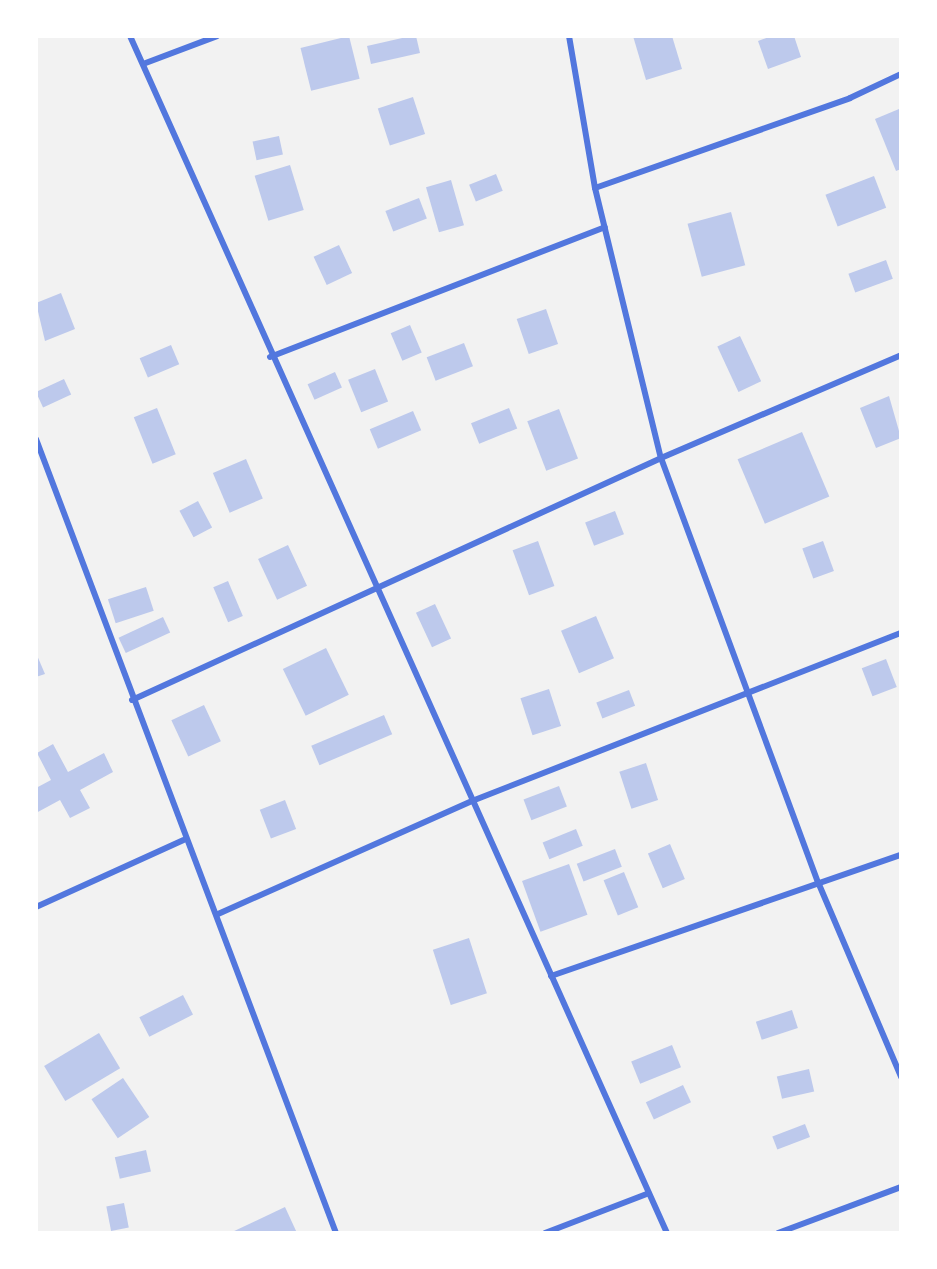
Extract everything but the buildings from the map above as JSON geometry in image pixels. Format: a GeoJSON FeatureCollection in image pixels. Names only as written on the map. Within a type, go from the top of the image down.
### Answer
{"type":"FeatureCollection","features":[{"type":"Feature","properties":{"kind":"street"},"geometry":{"type":"LineString","coordinates":[[130,36],[270,357],[381,587],[472,801],[667,1233]]}},
{"type":"Feature","properties":{"kind":"street"},"geometry":{"type":"LineString","coordinates":[[143,64],[217,36]]}},
{"type":"Feature","properties":{"kind":"street"},"geometry":{"type":"LineString","coordinates":[[569,36],[595,188],[661,458],[818,882],[901,1077]]}},
{"type":"Feature","properties":{"kind":"street"},"geometry":{"type":"LineString","coordinates":[[595,188],[850,98],[901,74]]}},
{"type":"Feature","properties":{"kind":"street"},"geometry":{"type":"LineString","coordinates":[[270,357],[605,227]]}},
{"type":"Feature","properties":{"kind":"street"},"geometry":{"type":"LineString","coordinates":[[132,700],[661,458],[901,355]]}},
{"type":"Feature","properties":{"kind":"street"},"geometry":{"type":"LineString","coordinates":[[36,439],[184,840],[218,914],[336,1233]]}},
{"type":"Feature","properties":{"kind":"street"},"geometry":{"type":"LineString","coordinates":[[218,914],[472,801],[746,691],[901,633]]}},
{"type":"Feature","properties":{"kind":"street"},"geometry":{"type":"LineString","coordinates":[[36,907],[184,840]]}},
{"type":"Feature","properties":{"kind":"street"},"geometry":{"type":"LineString","coordinates":[[550,976],[901,855]]}},
{"type":"Feature","properties":{"kind":"street"},"geometry":{"type":"LineString","coordinates":[[778,1233],[901,1187]]}},
{"type":"Feature","properties":{"kind":"street"},"geometry":{"type":"LineString","coordinates":[[545,1233],[649,1193]]}}]}
